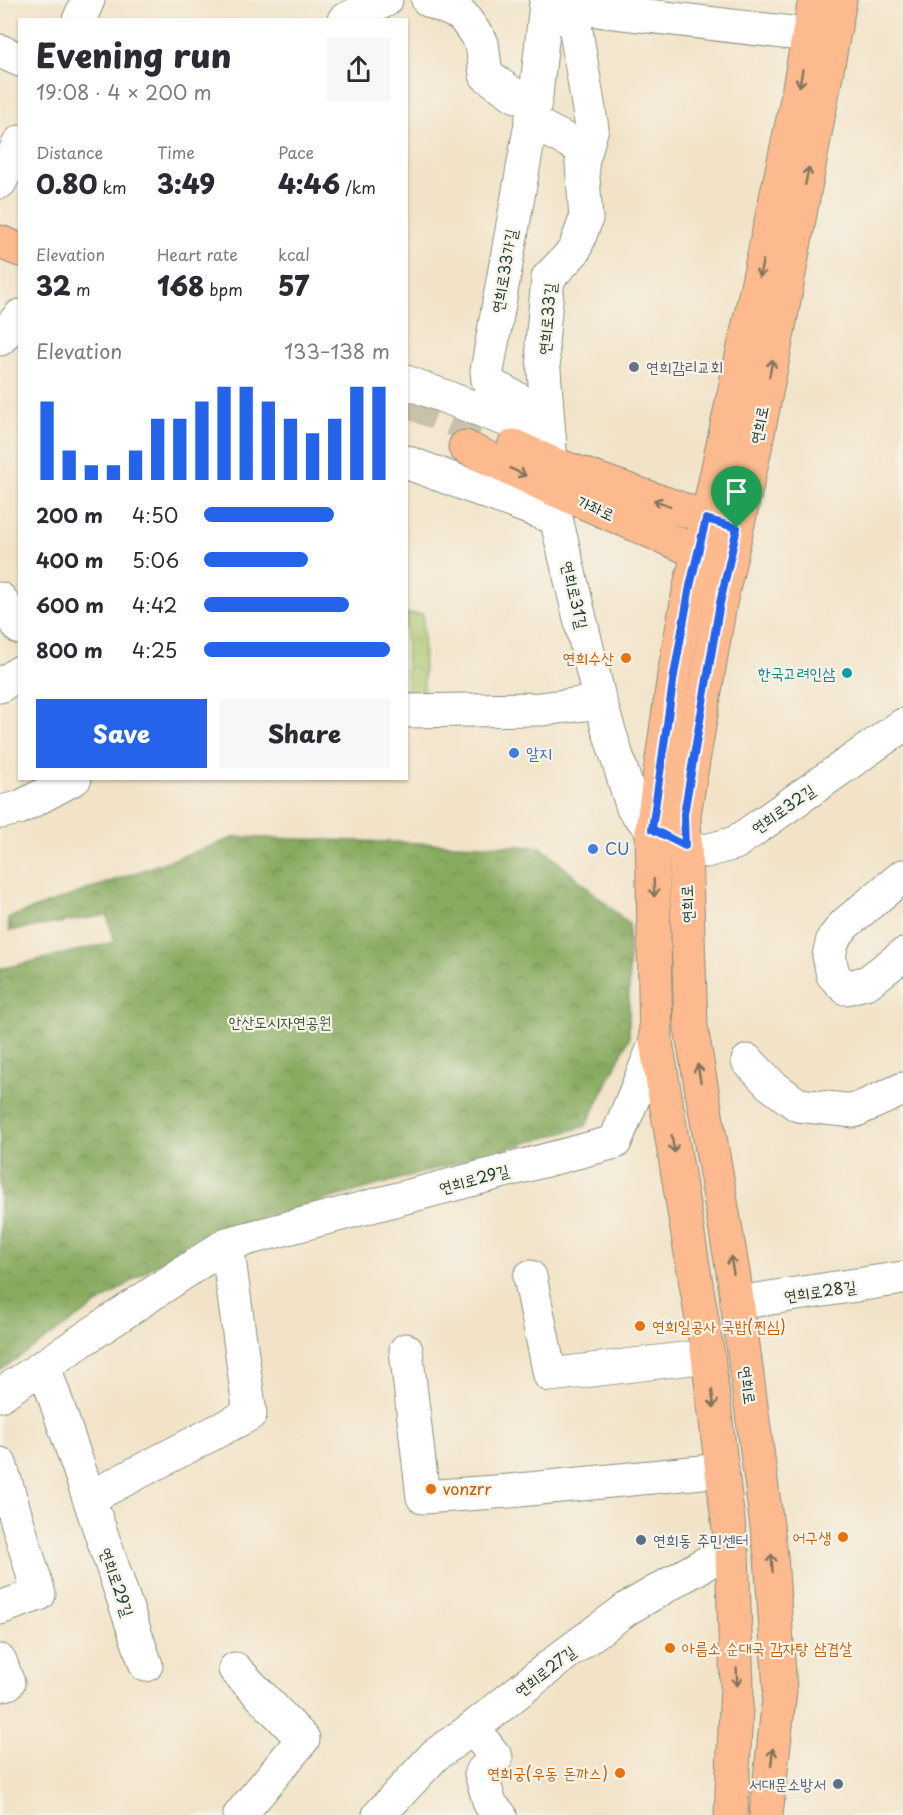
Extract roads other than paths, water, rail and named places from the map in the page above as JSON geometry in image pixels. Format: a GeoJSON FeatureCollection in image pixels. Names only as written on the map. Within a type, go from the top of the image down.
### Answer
{"type":"FeatureCollection","features":[{"type":"Feature","properties":{"kind":"main road","name":"연희로"},"geometry":{"type":"LineString","coordinates":[[731,1815],[737,1686],[732,1554],[708,1356],[656,1042],[652,829],[674,675],[690,586],[699,554],[795,110],[815,0]]}},
{"type":"Feature","properties":{"kind":"main road","name":"연희로"},"geometry":{"type":"LineString","coordinates":[[765,1815],[780,1690],[771,1556],[737,1303],[691,1027],[684,814],[720,603],[776,343],[840,0]]}},
{"type":"Feature","properties":{"kind":"main road"},"geometry":{"type":"LineString","coordinates":[[0,242],[18,249]]}},
{"type":"Feature","properties":{"kind":"main road"},"geometry":{"type":"LineString","coordinates":[[0,263],[18,269]]}},
{"type":"Feature","properties":{"kind":"main road","name":"가좌로"},"geometry":{"type":"LineString","coordinates":[[473,439],[551,464],[699,554],[729,565]]}},
{"type":"Feature","properties":{"kind":"main road"},"geometry":{"type":"LineString","coordinates":[[551,464],[737,528]]}},
{"type":"Feature","properties":{"kind":"street"},"geometry":{"type":"LineString","coordinates":[[79,18],[88,0]]}},
{"type":"Feature","properties":{"kind":"street"},"geometry":{"type":"LineString","coordinates":[[348,18],[386,0]]}},
{"type":"Feature","properties":{"kind":"street"},"geometry":{"type":"LineString","coordinates":[[428,0],[462,15],[482,43],[486,75],[534,108],[586,150]]}},
{"type":"Feature","properties":{"kind":"street"},"geometry":{"type":"LineString","coordinates":[[544,1],[809,34]]}},
{"type":"Feature","properties":{"kind":"street","name":"연희로33가길"},"geometry":{"type":"LineString","coordinates":[[544,1],[534,108],[487,371],[488,380],[551,464]]}},
{"type":"Feature","properties":{"kind":"street","name":"연희로33길"},"geometry":{"type":"LineString","coordinates":[[544,1],[575,25],[592,128],[582,163],[586,219],[574,251],[548,278],[542,344],[551,464]]}},
{"type":"Feature","properties":{"kind":"street"},"geometry":{"type":"LineString","coordinates":[[0,51],[18,59]]}},
{"type":"Feature","properties":{"kind":"street"},"geometry":{"type":"LineString","coordinates":[[0,182],[18,146]]}},
{"type":"Feature","properties":{"kind":"street"},"geometry":{"type":"LineString","coordinates":[[0,339],[18,318]]}},
{"type":"Feature","properties":{"kind":"street"},"geometry":{"type":"LineString","coordinates":[[408,383],[551,464]]}},
{"type":"Feature","properties":{"kind":"street"},"geometry":{"type":"LineString","coordinates":[[408,462],[551,464]]}},
{"type":"Feature","properties":{"kind":"street","name":"연희로31길"},"geometry":{"type":"LineString","coordinates":[[551,464],[600,702],[633,808],[652,829]]}},
{"type":"Feature","properties":{"kind":"street"},"geometry":{"type":"LineString","coordinates":[[0,599],[18,625]]}},
{"type":"Feature","properties":{"kind":"street"},"geometry":{"type":"LineString","coordinates":[[0,686],[18,673]]}},
{"type":"Feature","properties":{"kind":"street"},"geometry":{"type":"LineString","coordinates":[[408,711],[541,709],[600,702]]}},
{"type":"Feature","properties":{"kind":"street","name":"연희로32길"},"geometry":{"type":"LineString","coordinates":[[652,829],[685,846],[706,851],[735,843],[903,725]]}},
{"type":"Feature","properties":{"kind":"street"},"geometry":{"type":"LineString","coordinates":[[0,812],[19,808],[71,780]]}},
{"type":"Feature","properties":{"kind":"street"},"geometry":{"type":"LineString","coordinates":[[903,876],[845,924],[833,939],[829,956],[833,975],[846,988],[868,982],[903,955]]}},
{"type":"Feature","properties":{"kind":"street","name":"연희로29길"},"geometry":{"type":"LineString","coordinates":[[0,1395],[227,1244],[615,1143],[656,1042]]}},
{"type":"Feature","properties":{"kind":"street"},"geometry":{"type":"LineString","coordinates":[[748,1061],[771,1085],[798,1105],[854,1111],[903,1089]]}},
{"type":"Feature","properties":{"kind":"street"},"geometry":{"type":"LineString","coordinates":[[89,1498],[250,1414],[227,1244]]}},
{"type":"Feature","properties":{"kind":"street"},"geometry":{"type":"LineString","coordinates":[[530,1277],[550,1375],[708,1356]]}},
{"type":"Feature","properties":{"kind":"street","name":"연희로28길"},"geometry":{"type":"LineString","coordinates":[[737,1303],[903,1278]]}},
{"type":"Feature","properties":{"kind":"street"},"geometry":{"type":"LineString","coordinates":[[406,1350],[423,1497],[722,1470]]}},
{"type":"Feature","properties":{"kind":"street","name":"연희로29길"},"geometry":{"type":"LineString","coordinates":[[44,1366],[146,1665]]}},
{"type":"Feature","properties":{"kind":"street"},"geometry":{"type":"LineString","coordinates":[[0,1464],[39,1594],[0,1608]]}},
{"type":"Feature","properties":{"kind":"street","name":"연희로27길"},"geometry":{"type":"LineString","coordinates":[[379,1815],[435,1755],[563,1656],[628,1608],[713,1559],[732,1554]]}},
{"type":"Feature","properties":{"kind":"street"},"geometry":{"type":"LineString","coordinates":[[0,1661],[8,1683],[0,1685]]}},
{"type":"Feature","properties":{"kind":"street"},"geometry":{"type":"LineString","coordinates":[[235,1669],[303,1739],[240,1815]]}},
{"type":"Feature","properties":{"kind":"street"},"geometry":{"type":"LineString","coordinates":[[472,1728],[496,1758],[481,1773],[490,1804],[500,1815]]}},
{"type":"Feature","properties":{"kind":"tunnel"},"geometry":{"type":"LineString","coordinates":[[408,402],[481,431]]}},
{"type":"Feature","properties":{"kind":"place","name":"연희감리교회"},"geometry":{"type":"Point","coordinates":[634,367]}},
{"type":"Feature","properties":{"kind":"place","name":"연희수산"},"geometry":{"type":"Point","coordinates":[626,658]}},
{"type":"Feature","properties":{"kind":"place","name":"한국고려인삼"},"geometry":{"type":"Point","coordinates":[847,673]}},
{"type":"Feature","properties":{"kind":"place","name":"알지"},"geometry":{"type":"Point","coordinates":[514,753]}},
{"type":"Feature","properties":{"kind":"place","name":"CU"},"geometry":{"type":"Point","coordinates":[593,849]}},
{"type":"Feature","properties":{"kind":"place","name":"연희일공사 국밥(찐심)"},"geometry":{"type":"Point","coordinates":[640,1326]}},
{"type":"Feature","properties":{"kind":"place","name":"vonzrr"},"geometry":{"type":"Point","coordinates":[431,1489]}},
{"type":"Feature","properties":{"kind":"place","name":"어구생"},"geometry":{"type":"Point","coordinates":[843,1537]}},
{"type":"Feature","properties":{"kind":"place","name":"연희동 주민센터"},"geometry":{"type":"Point","coordinates":[641,1540]}},
{"type":"Feature","properties":{"kind":"place","name":"아름소 순대국 감자탕 삼겹살"},"geometry":{"type":"Point","coordinates":[670,1648]}},
{"type":"Feature","properties":{"kind":"place","name":"연희궁(우동 돈까스)"},"geometry":{"type":"Point","coordinates":[620,1773]}},
{"type":"Feature","properties":{"kind":"place","name":"서대문소방서"},"geometry":{"type":"Point","coordinates":[838,1784]}},
{"type":"Feature","properties":{"kind":"park label","name":"안산도시자연공원"},"geometry":{"type":"Point","coordinates":[280,1022]}}]}
